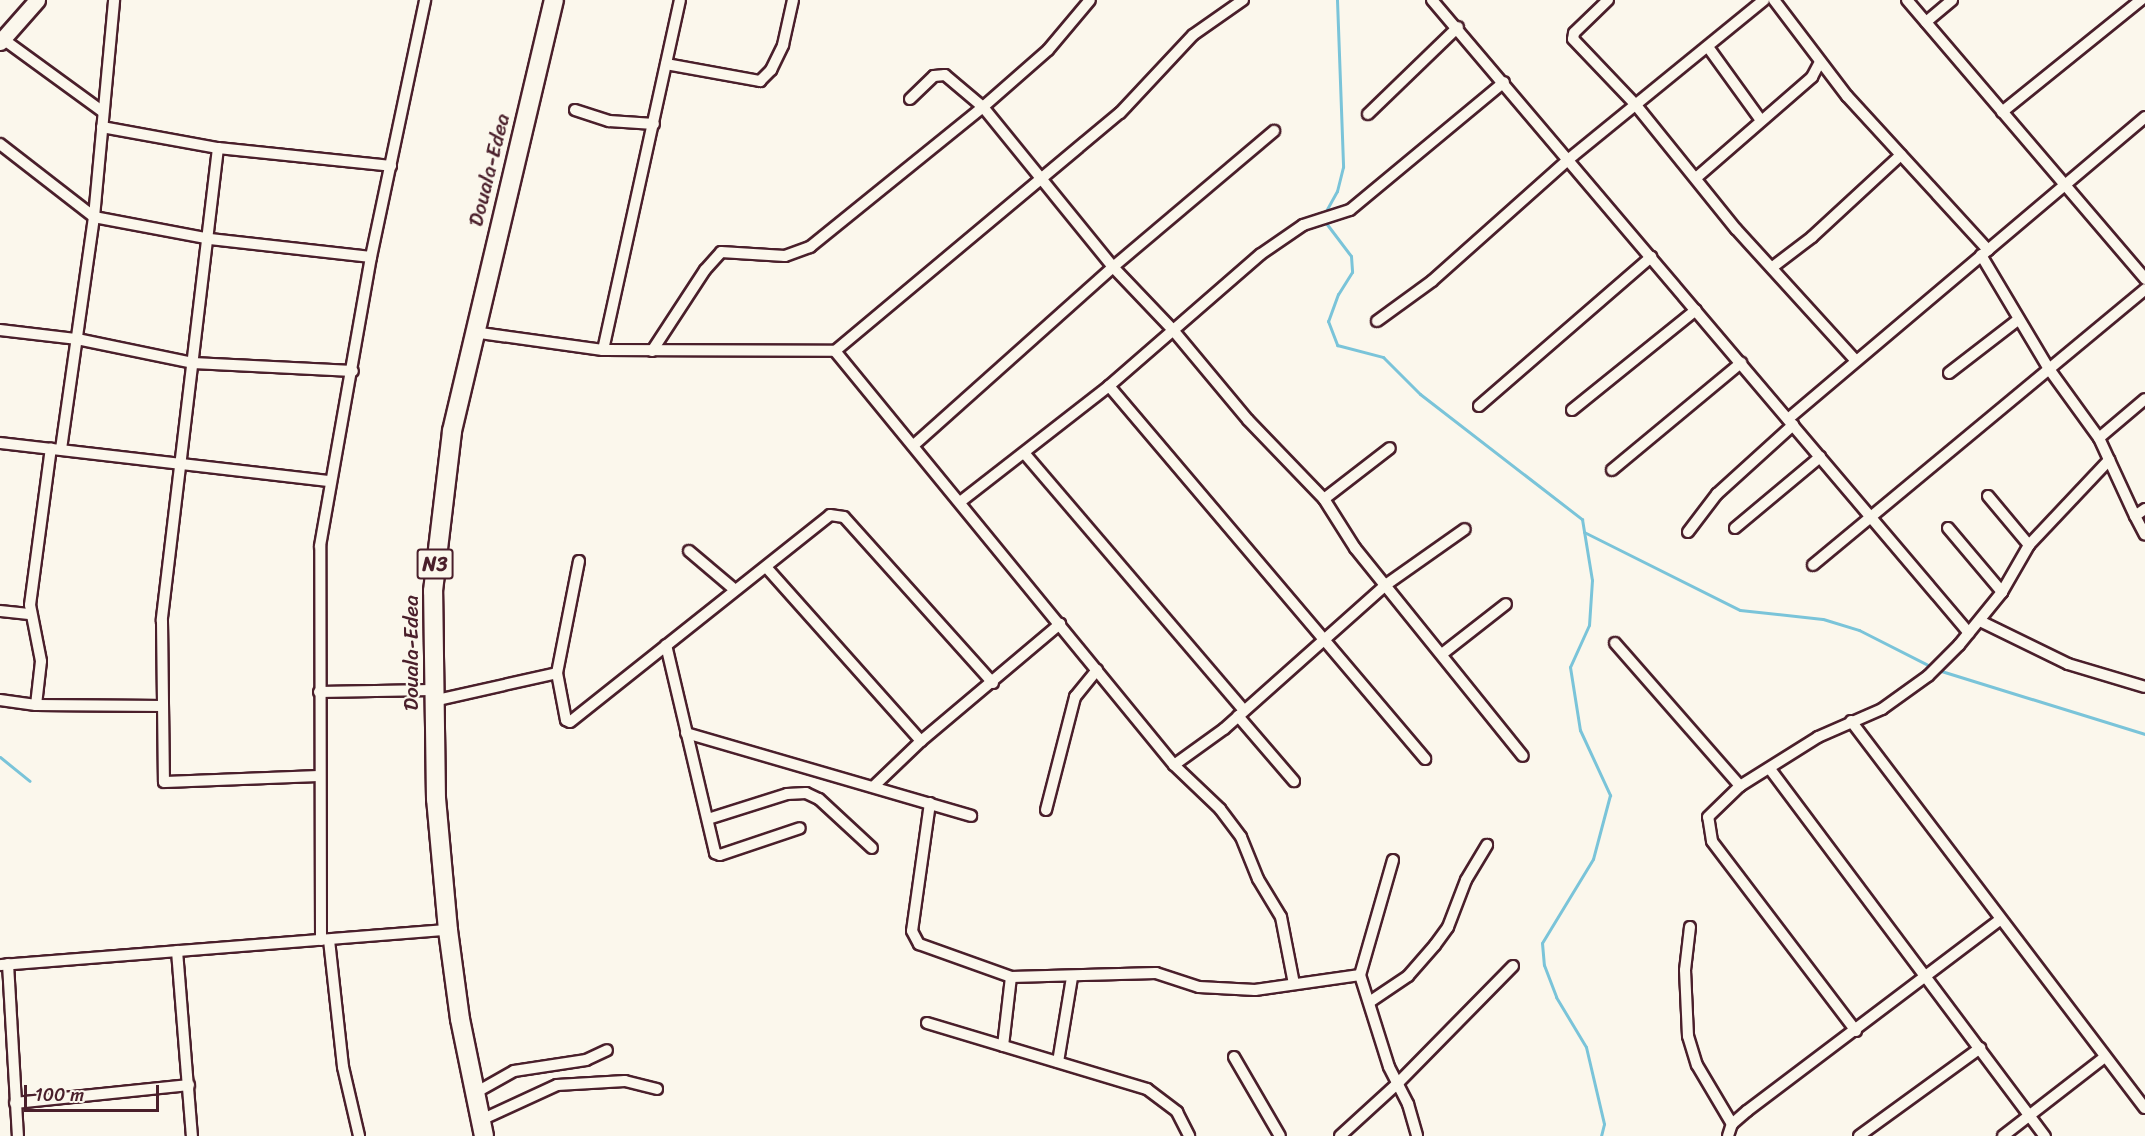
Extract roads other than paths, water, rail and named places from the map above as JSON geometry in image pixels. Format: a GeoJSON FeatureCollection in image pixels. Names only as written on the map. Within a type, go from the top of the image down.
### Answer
{"type":"FeatureCollection","features":[{"type":"Feature","properties":{"kind":"highway","name":"Douala-Edea"},"geometry":{"type":"LineString","coordinates":[[483,1128],[448,930],[436,800],[432,696],[433,591],[441,501],[473,332],[554,0]]}},
{"type":"Feature","properties":{"kind":"main road"},"geometry":{"type":"LineString","coordinates":[[2,40],[37,0]]}},
{"type":"Feature","properties":{"kind":"street"},"geometry":{"type":"LineString","coordinates":[[36,705],[41,661],[31,614],[56,449],[77,339],[94,217],[114,0]]}},
{"type":"Feature","properties":{"kind":"street"},"geometry":{"type":"LineString","coordinates":[[359,1136],[342,1067],[325,940],[320,776],[320,546],[330,481],[353,371],[371,257],[425,0]]}},
{"type":"Feature","properties":{"kind":"street"},"geometry":{"type":"LineString","coordinates":[[603,350],[680,0]]}},
{"type":"Feature","properties":{"kind":"street"},"geometry":{"type":"LineString","coordinates":[[666,64],[760,81],[771,70],[783,45],[793,0]]}},
{"type":"Feature","properties":{"kind":"street"},"geometry":{"type":"LineString","coordinates":[[652,351],[705,270],[721,252],[785,256],[810,247],[983,107],[1048,50],[1090,0]]}},
{"type":"Feature","properties":{"kind":"street"},"geometry":{"type":"LineString","coordinates":[[473,332],[603,350],[835,351],[1038,178],[1120,113],[1193,35],[1243,0]]}},
{"type":"Feature","properties":{"kind":"street"},"geometry":{"type":"LineString","coordinates":[[1432,0],[1458,27],[1969,633]]}},
{"type":"Feature","properties":{"kind":"street"},"geometry":{"type":"LineString","coordinates":[[1608,0],[1574,33],[1573,39],[1635,104],[1736,229],[1774,267],[1856,361]]}},
{"type":"Feature","properties":{"kind":"street"},"geometry":{"type":"LineString","coordinates":[[1377,321],[1432,281],[1569,159],[1764,0]]}},
{"type":"Feature","properties":{"kind":"street"},"geometry":{"type":"LineString","coordinates":[[1774,0],[1820,62],[1985,253],[2019,319],[2049,369],[2099,438],[2145,535]]}},
{"type":"Feature","properties":{"kind":"street"},"geometry":{"type":"LineString","coordinates":[[1907,0],[2145,279]]}},
{"type":"Feature","properties":{"kind":"street"},"geometry":{"type":"LineString","coordinates":[[1926,22],[1952,0]]}},
{"type":"Feature","properties":{"kind":"street"},"geometry":{"type":"LineString","coordinates":[[2002,111],[2141,0]]}},
{"type":"Feature","properties":{"kind":"street"},"geometry":{"type":"LineString","coordinates":[[1368,114],[1458,27]]}},
{"type":"Feature","properties":{"kind":"street"},"geometry":{"type":"LineString","coordinates":[[2,40],[104,112]]}},
{"type":"Feature","properties":{"kind":"street"},"geometry":{"type":"LineString","coordinates":[[1708,47],[1760,119]]}},
{"type":"Feature","properties":{"kind":"street"},"geometry":{"type":"LineString","coordinates":[[1696,178],[1760,119],[1812,77],[1820,62]]}},
{"type":"Feature","properties":{"kind":"street"},"geometry":{"type":"LineString","coordinates":[[909,99],[934,76],[945,75],[983,107],[1038,178],[1113,267],[1173,330],[1248,420],[1324,499],[1355,548],[1387,584],[1523,756]]}},
{"type":"Feature","properties":{"kind":"street"},"geometry":{"type":"LineString","coordinates":[[960,502],[1025,454],[1109,386],[1260,254],[1303,225],[1350,210],[1504,82]]}},
{"type":"Feature","properties":{"kind":"street"},"geometry":{"type":"LineString","coordinates":[[575,110],[609,121],[654,124]]}},
{"type":"Feature","properties":{"kind":"street"},"geometry":{"type":"LineString","coordinates":[[1688,532],[1718,494],[1790,422],[1856,361],[2145,117]]}},
{"type":"Feature","properties":{"kind":"street"},"geometry":{"type":"LineString","coordinates":[[102,127],[218,148],[391,166]]}},
{"type":"Feature","properties":{"kind":"street"},"geometry":{"type":"LineString","coordinates":[[914,445],[1113,267],[1274,131]]}},
{"type":"Feature","properties":{"kind":"street"},"geometry":{"type":"LineString","coordinates":[[0,144],[94,217],[210,239],[371,257]]}},
{"type":"Feature","properties":{"kind":"street"},"geometry":{"type":"LineString","coordinates":[[218,148],[210,239],[162,621],[164,782],[320,776]]}},
{"type":"Feature","properties":{"kind":"street"},"geometry":{"type":"LineString","coordinates":[[1774,267],[1812,237],[1901,154]]}},
{"type":"Feature","properties":{"kind":"street"},"geometry":{"type":"LineString","coordinates":[[1479,406],[1651,257]]}},
{"type":"Feature","properties":{"kind":"street"},"geometry":{"type":"LineString","coordinates":[[1813,565],[2145,289]]}},
{"type":"Feature","properties":{"kind":"street"},"geometry":{"type":"LineString","coordinates":[[1572,410],[1696,310]]}},
{"type":"Feature","properties":{"kind":"street"},"geometry":{"type":"LineString","coordinates":[[1949,373],[2019,319]]}},
{"type":"Feature","properties":{"kind":"street"},"geometry":{"type":"LineString","coordinates":[[0,330],[77,339],[193,363],[353,371]]}},
{"type":"Feature","properties":{"kind":"street"},"geometry":{"type":"LineString","coordinates":[[835,351],[1174,765],[1220,809],[1247,847],[1258,879],[1281,917],[1294,984]]}},
{"type":"Feature","properties":{"kind":"street"},"geometry":{"type":"LineString","coordinates":[[1612,470],[1741,363]]}},
{"type":"Feature","properties":{"kind":"street"},"geometry":{"type":"LineString","coordinates":[[1109,386],[1326,638],[1425,759]]}},
{"type":"Feature","properties":{"kind":"street"},"geometry":{"type":"LineString","coordinates":[[2099,438],[2145,399]]}},
{"type":"Feature","properties":{"kind":"street"},"geometry":{"type":"LineString","coordinates":[[0,443],[330,481]]}},
{"type":"Feature","properties":{"kind":"street"},"geometry":{"type":"LineString","coordinates":[[1324,499],[1390,448]]}},
{"type":"Feature","properties":{"kind":"street"},"geometry":{"type":"LineString","coordinates":[[1025,454],[1241,713],[1294,782]]}},
{"type":"Feature","properties":{"kind":"street"},"geometry":{"type":"LineString","coordinates":[[1736,528],[1820,457]]}},
{"type":"Feature","properties":{"kind":"street"},"geometry":{"type":"LineString","coordinates":[[1856,1030],[1712,841],[1707,826],[1710,812],[1740,786],[1818,737],[1882,709],[1928,676],[1980,621],[2002,592],[2029,544],[2109,460]]}},
{"type":"Feature","properties":{"kind":"street"},"geometry":{"type":"LineString","coordinates":[[1988,496],[2029,544]]}},
{"type":"Feature","properties":{"kind":"street"},"geometry":{"type":"LineString","coordinates":[[2135,516],[2145,509]]}},
{"type":"Feature","properties":{"kind":"street"},"geometry":{"type":"LineString","coordinates":[[579,561],[557,673],[566,720],[574,722],[734,589],[766,567],[830,515],[844,517],[993,683]]}},
{"type":"Feature","properties":{"kind":"street"},"geometry":{"type":"LineString","coordinates":[[1948,528],[2002,592]]}},
{"type":"Feature","properties":{"kind":"street"},"geometry":{"type":"LineString","coordinates":[[1174,765],[1241,713],[1387,584],[1466,529]]}},
{"type":"Feature","properties":{"kind":"street"},"geometry":{"type":"LineString","coordinates":[[689,551],[734,589]]}},
{"type":"Feature","properties":{"kind":"street"},"geometry":{"type":"LineString","coordinates":[[766,567],[921,741]]}},
{"type":"Feature","properties":{"kind":"street"},"geometry":{"type":"LineString","coordinates":[[1442,654],[1506,604]]}},
{"type":"Feature","properties":{"kind":"street"},"geometry":{"type":"LineString","coordinates":[[0,611],[31,614]]}},
{"type":"Feature","properties":{"kind":"street"},"geometry":{"type":"LineString","coordinates":[[1980,621],[2068,664],[2145,687]]}},
{"type":"Feature","properties":{"kind":"street"},"geometry":{"type":"LineString","coordinates":[[874,786],[921,741],[993,683],[1060,624]]}},
{"type":"Feature","properties":{"kind":"street"},"geometry":{"type":"LineString","coordinates":[[1615,643],[1740,786]]}},
{"type":"Feature","properties":{"kind":"street"},"geometry":{"type":"LineString","coordinates":[[666,645],[715,853],[720,855],[800,828]]}},
{"type":"Feature","properties":{"kind":"street"},"geometry":{"type":"LineString","coordinates":[[1046,810],[1075,697],[1097,670]]}},
{"type":"Feature","properties":{"kind":"street"},"geometry":{"type":"LineString","coordinates":[[319,692],[432,696],[557,673]]}},
{"type":"Feature","properties":{"kind":"street"},"geometry":{"type":"LineString","coordinates":[[0,700],[36,705],[163,706]]}},
{"type":"Feature","properties":{"kind":"street"},"geometry":{"type":"LineString","coordinates":[[1851,721],[2145,1108]]}},
{"type":"Feature","properties":{"kind":"street"},"geometry":{"type":"LineString","coordinates":[[686,733],[930,802],[971,816]]}},
{"type":"Feature","properties":{"kind":"street"},"geometry":{"type":"LineString","coordinates":[[1770,769],[2045,1136]]}},
{"type":"Feature","properties":{"kind":"street"},"geometry":{"type":"LineString","coordinates":[[708,819],[787,794],[806,793],[819,800],[872,848]]}},
{"type":"Feature","properties":{"kind":"street"},"geometry":{"type":"LineString","coordinates":[[930,802],[913,935],[919,944],[1011,977],[1156,973],[1200,987],[1255,990],[1360,975]]}},
{"type":"Feature","properties":{"kind":"street"},"geometry":{"type":"LineString","coordinates":[[1371,1001],[1408,976],[1435,945],[1448,927],[1466,880],[1487,845]]}},
{"type":"Feature","properties":{"kind":"street"},"geometry":{"type":"LineString","coordinates":[[1393,860],[1360,975],[1371,1001],[1389,1067],[1398,1083],[1417,1136]]}},
{"type":"Feature","properties":{"kind":"street"},"geometry":{"type":"LineString","coordinates":[[1728,1136],[1732,1124],[2001,919]]}},
{"type":"Feature","properties":{"kind":"street"},"geometry":{"type":"LineString","coordinates":[[1690,927],[1685,970],[1688,1036],[1693,1056],[1732,1124]]}},
{"type":"Feature","properties":{"kind":"street"},"geometry":{"type":"LineString","coordinates":[[18,1136],[4,965],[448,930]]}},
{"type":"Feature","properties":{"kind":"street"},"geometry":{"type":"LineString","coordinates":[[177,951],[192,1136]]}},
{"type":"Feature","properties":{"kind":"street"},"geometry":{"type":"LineString","coordinates":[[1340,1136],[1398,1083],[1513,966]]}},
{"type":"Feature","properties":{"kind":"street"},"geometry":{"type":"LineString","coordinates":[[1003,1046],[1011,977]]}},
{"type":"Feature","properties":{"kind":"street"},"geometry":{"type":"LineString","coordinates":[[1058,1062],[1072,977]]}},
{"type":"Feature","properties":{"kind":"street"},"geometry":{"type":"LineString","coordinates":[[927,1023],[1147,1089],[1177,1112],[1190,1136]]}},
{"type":"Feature","properties":{"kind":"street"},"geometry":{"type":"LineString","coordinates":[[1859,1136],[1980,1048]]}},
{"type":"Feature","properties":{"kind":"street"},"geometry":{"type":"LineString","coordinates":[[475,1093],[514,1071],[586,1060],[607,1050]]}},
{"type":"Feature","properties":{"kind":"street"},"geometry":{"type":"LineString","coordinates":[[1233,1057],[1281,1136]]}},
{"type":"Feature","properties":{"kind":"street"},"geometry":{"type":"LineString","coordinates":[[2003,1136],[2105,1057]]}},
{"type":"Feature","properties":{"kind":"street"},"geometry":{"type":"LineString","coordinates":[[483,1128],[557,1085],[625,1081],[657,1089]]}},
{"type":"Feature","properties":{"kind":"street"},"geometry":{"type":"LineString","coordinates":[[15,1103],[189,1085]]}},
{"type":"Feature","properties":{"kind":"waterway"},"geometry":{"type":"LineString","coordinates":[[1337,0],[1343,167],[1337,191],[1326,211],[1326,223],[1351,256],[1352,272],[1338,294],[1328,321],[1337,345],[1383,357],[1420,394],[1582,519],[1592,580],[1589,625],[1570,667],[1580,730],[1610,795],[1593,859],[1542,943],[1544,965],[1556,997],[1586,1047],[1604,1124],[1601,1136]]}},
{"type":"Feature","properties":{"kind":"waterway"},"geometry":{"type":"LineString","coordinates":[[1584,532],[1740,610],[1823,619],[1859,630],[1932,667]]}},
{"type":"Feature","properties":{"kind":"waterway"},"geometry":{"type":"LineString","coordinates":[[1938,670],[2145,734]]}},
{"type":"Feature","properties":{"kind":"waterway"},"geometry":{"type":"LineString","coordinates":[[0,757],[30,781]]}}]}
